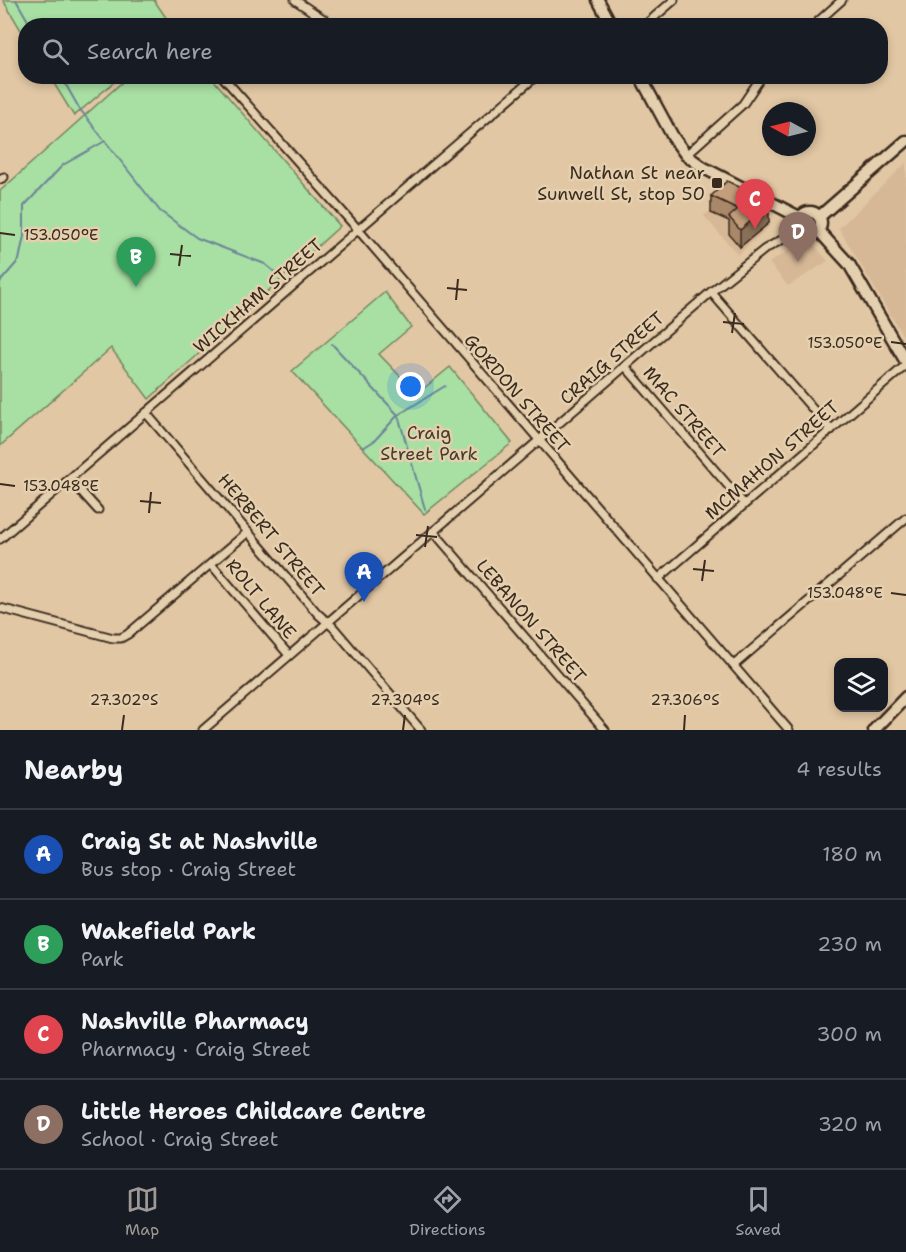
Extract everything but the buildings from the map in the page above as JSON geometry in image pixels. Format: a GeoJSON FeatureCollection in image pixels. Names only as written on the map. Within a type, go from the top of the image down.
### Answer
{"type":"FeatureCollection","features":[{"type":"Feature","properties":{"kind":"street"},"geometry":{"type":"LineString","coordinates":[[295,0],[322,18]]}},
{"type":"Feature","properties":{"kind":"street"},"geometry":{"type":"LineString","coordinates":[[598,0],[607,18]]}},
{"type":"Feature","properties":{"kind":"street"},"geometry":{"type":"LineString","coordinates":[[653,18],[674,0]]}},
{"type":"Feature","properties":{"kind":"street"},"geometry":{"type":"LineString","coordinates":[[822,18],[842,0]]}},
{"type":"Feature","properties":{"kind":"street","name":"GORDON STREET"},"geometry":{"type":"LineString","coordinates":[[229,84],[789,730]]}},
{"type":"Feature","properties":{"kind":"street","name":"WICKHAM STREET"},"geometry":{"type":"LineString","coordinates":[[0,539],[527,84]]}},
{"type":"Feature","properties":{"kind":"street"},"geometry":{"type":"LineString","coordinates":[[644,84],[673,137],[686,155],[704,168],[801,224],[809,234],[818,230],[821,224],[819,218],[810,213],[801,224]]}},
{"type":"Feature","properties":{"kind":"street"},"geometry":{"type":"LineString","coordinates":[[686,155],[743,104],[757,84]]}},
{"type":"Feature","properties":{"kind":"street"},"geometry":{"type":"LineString","coordinates":[[819,218],[906,141]]}},
{"type":"Feature","properties":{"kind":"street","name":"CRAIG STREET"},"geometry":{"type":"LineString","coordinates":[[203,730],[288,654],[711,292],[801,224]]}},
{"type":"Feature","properties":{"kind":"street"},"geometry":{"type":"LineString","coordinates":[[818,230],[849,264],[906,363]]}},
{"type":"Feature","properties":{"kind":"street"},"geometry":{"type":"LineString","coordinates":[[711,292],[831,430]]}},
{"type":"Feature","properties":{"kind":"street","name":"MCMAHON STREET"},"geometry":{"type":"LineString","coordinates":[[658,579],[906,363]]}},
{"type":"Feature","properties":{"kind":"street","name":"MAC STREET"},"geometry":{"type":"LineString","coordinates":[[625,366],[744,504]]}},
{"type":"Feature","properties":{"kind":"street","name":"HERBERT STREET"},"geometry":{"type":"LineString","coordinates":[[146,413],[421,730]]}},
{"type":"Feature","properties":{"kind":"street"},"geometry":{"type":"LineString","coordinates":[[70,479],[98,510]]}},
{"type":"Feature","properties":{"kind":"street"},"geometry":{"type":"LineString","coordinates":[[734,665],[906,518]]}},
{"type":"Feature","properties":{"kind":"street","name":"LEBANON STREET"},"geometry":{"type":"LineString","coordinates":[[433,531],[605,730]]}},
{"type":"Feature","properties":{"kind":"street"},"geometry":{"type":"LineString","coordinates":[[0,608],[120,638],[128,634],[248,532]]}},
{"type":"Feature","properties":{"kind":"street","name":"ROLT LANE"},"geometry":{"type":"LineString","coordinates":[[211,564],[288,654]]}},
{"type":"Feature","properties":{"kind":"street"},"geometry":{"type":"LineString","coordinates":[[874,730],[906,697]]}},
{"type":"Feature","properties":{"kind":"shaded area"},"geometry":{"type":"Polygon","coordinates":[[[906,163],[906,341],[839,228],[906,163]]]}},
{"type":"Feature","properties":{"kind":"shaded area"},"geometry":{"type":"Polygon","coordinates":[[[728,196],[769,217],[770,226],[738,255],[704,216],[728,196]]]}},
{"type":"Feature","properties":{"kind":"shaded area"},"geometry":{"type":"Polygon","coordinates":[[[808,238],[828,261],[788,286],[769,263],[808,238]]]}},
{"type":"Feature","properties":{"kind":"green space"},"geometry":{"type":"Polygon","coordinates":[[[3,0],[154,0],[166,18],[18,18],[18,25],[3,0]]]}},
{"type":"Feature","properties":{"kind":"green space"},"geometry":{"type":"Polygon","coordinates":[[[54,84],[112,84],[74,116],[54,84]]]}},
{"type":"Feature","properties":{"kind":"green space"},"geometry":{"type":"Polygon","coordinates":[[[120,84],[217,84],[340,226],[149,399],[111,348],[0,446],[0,191],[120,84]]]}},
{"type":"Feature","properties":{"kind":"green space","name":"Craig Street Park"},"geometry":{"type":"Polygon","coordinates":[[[385,292],[411,327],[379,354],[417,394],[450,367],[512,443],[424,514],[292,371],[385,292]]]}},
{"type":"Feature","properties":{"kind":"waterway"},"geometry":{"type":"LineString","coordinates":[[16,0],[26,18]]}},
{"type":"Feature","properties":{"kind":"waterway"},"geometry":{"type":"LineString","coordinates":[[66,84],[79,108],[160,211],[197,238],[265,264],[283,279]]}},
{"type":"Feature","properties":{"kind":"waterway"},"geometry":{"type":"LineString","coordinates":[[0,282],[19,260],[24,236],[24,206],[63,165],[105,141]]}},
{"type":"Feature","properties":{"kind":"waterway"},"geometry":{"type":"LineString","coordinates":[[332,344],[398,415],[425,509]]}},
{"type":"Feature","properties":{"kind":"waterway"},"geometry":{"type":"LineString","coordinates":[[363,448],[374,441],[398,415],[445,386]]}},
{"type":"Feature","properties":{"kind":"place","name":"Nathan St near Sunwell St, stop 50"},"geometry":{"type":"Point","coordinates":[717,183]}},
{"type":"Feature","properties":{"kind":"place","name":"Nashville Pharmacy"},"geometry":{"type":"Point","coordinates":[755,229]}},
{"type":"Feature","properties":{"kind":"place","name":"Little Heroes Childcare Centre"},"geometry":{"type":"Point","coordinates":[798,262]}},
{"type":"Feature","properties":{"kind":"place","name":"Wakefield Park"},"geometry":{"type":"Point","coordinates":[136,287]}},
{"type":"Feature","properties":{"kind":"place","name":"Craig St at Nashville"},"geometry":{"type":"Point","coordinates":[364,602]}}]}
